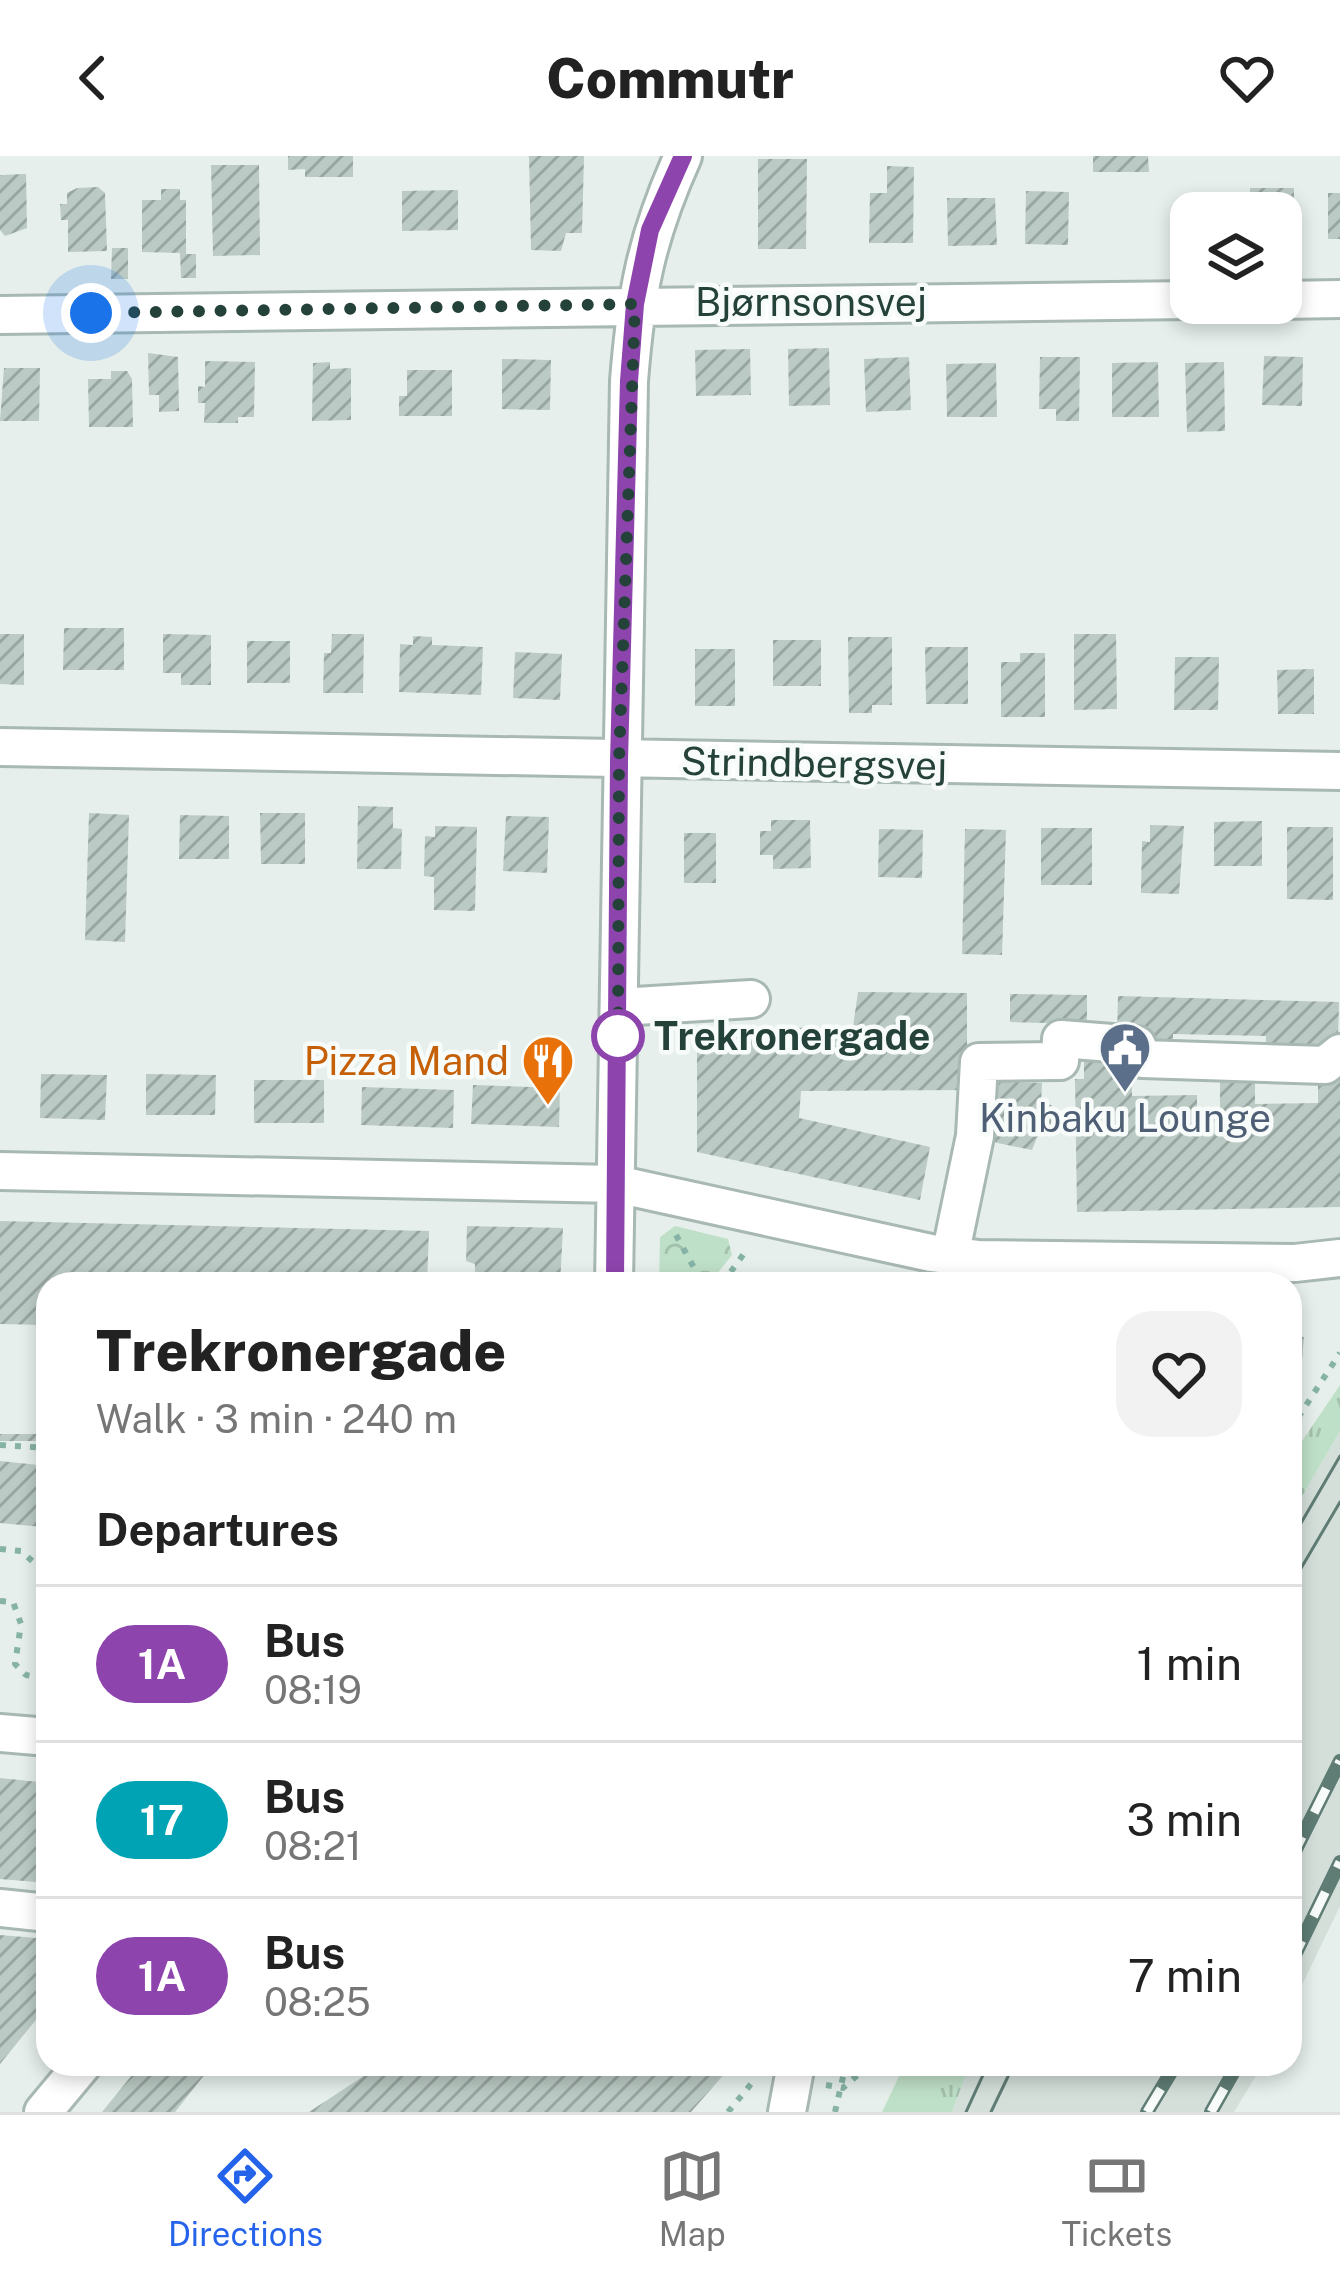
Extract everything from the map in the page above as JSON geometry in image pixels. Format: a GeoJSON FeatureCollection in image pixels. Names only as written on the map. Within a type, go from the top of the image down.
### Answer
{"type":"FeatureCollection","features":[{"type":"Feature","properties":{"kind":"street"},"geometry":{"type":"LineString","coordinates":[[614,1272],[619,761],[635,304],[650,230],[683,156]]}},
{"type":"Feature","properties":{"kind":"street"},"geometry":{"type":"LineString","coordinates":[[1302,299],[1340,299]]}},
{"type":"Feature","properties":{"kind":"street","name":"Bjørnsonsvej"},"geometry":{"type":"LineString","coordinates":[[0,315],[1170,300]]}},
{"type":"Feature","properties":{"kind":"street","name":"Strindbergsvej"},"geometry":{"type":"LineString","coordinates":[[0,747],[1340,771]]}},
{"type":"Feature","properties":{"kind":"street"},"geometry":{"type":"LineString","coordinates":[[619,1007],[751,999]]}},
{"type":"Feature","properties":{"kind":"street"},"geometry":{"type":"LineString","coordinates":[[950,1256],[975,1136],[979,1062],[1060,1061],[1061,1040],[1137,1045],[1142,1059],[1324,1065],[1340,1053]]}},
{"type":"Feature","properties":{"kind":"street"},"geometry":{"type":"LineString","coordinates":[[0,1172],[616,1184],[950,1256],[1294,1263],[1340,1258]]}},
{"type":"Feature","properties":{"kind":"street"},"geometry":{"type":"LineString","coordinates":[[0,1732],[36,1736]]}},
{"type":"Feature","properties":{"kind":"street"},"geometry":{"type":"LineString","coordinates":[[0,1908],[36,1912]]}},
{"type":"Feature","properties":{"kind":"street"},"geometry":{"type":"LineString","coordinates":[[43,2112],[73,2076]]}},
{"type":"Feature","properties":{"kind":"street"},"geometry":{"type":"LineString","coordinates":[[769,2112],[783,2083]]}},
{"type":"Feature","properties":{"kind":"path"},"geometry":{"type":"LineString","coordinates":[[663,1194],[678,1241],[696,1272]]}},
{"type":"Feature","properties":{"kind":"path"},"geometry":{"type":"LineString","coordinates":[[1302,1412],[1340,1354]]}},
{"type":"Feature","properties":{"kind":"path"},"geometry":{"type":"LineString","coordinates":[[0,1445],[36,1447]]}},
{"type":"Feature","properties":{"kind":"path"},"geometry":{"type":"LineString","coordinates":[[0,1549],[21,1551],[36,1565]]}},
{"type":"Feature","properties":{"kind":"path"},"geometry":{"type":"LineString","coordinates":[[0,1601],[13,1602],[21,1624],[15,1664],[26,1676],[36,1677]]}},
{"type":"Feature","properties":{"kind":"path"},"geometry":{"type":"LineString","coordinates":[[835,2112],[843,2076]]}},
{"type":"Feature","properties":{"kind":"path"},"geometry":{"type":"LineString","coordinates":[[728,2112],[783,2083]]}},
{"type":"Feature","properties":{"kind":"shaded area"},"geometry":{"type":"Polygon","coordinates":[[[1340,1431],[1340,1906],[1302,1985],[1302,1496],[1340,1431]]]}},
{"type":"Feature","properties":{"kind":"shaded area"},"geometry":{"type":"Polygon","coordinates":[[[966,2076],[1256,2076],[1234,2112],[952,2112],[966,2076]]]}},
{"type":"Feature","properties":{"kind":"green space"},"geometry":{"type":"Polygon","coordinates":[[[675,1226],[728,1239],[732,1255],[719,1272],[659,1272],[660,1237],[675,1226]]]}},
{"type":"Feature","properties":{"kind":"green space"},"geometry":{"type":"Polygon","coordinates":[[[1340,1385],[1340,1431],[1302,1496],[1302,1441],[1340,1385]]]}},
{"type":"Feature","properties":{"kind":"green space"},"geometry":{"type":"Polygon","coordinates":[[[899,2076],[966,2076],[952,2112],[882,2112],[899,2076]]]}},
{"type":"Feature","properties":{"kind":"building"},"geometry":{"type":"Polygon","coordinates":[[[288,156],[353,156],[353,177],[305,177],[305,169],[288,170],[288,156]]]}},
{"type":"Feature","properties":{"kind":"building"},"geometry":{"type":"Polygon","coordinates":[[[529,156],[584,156],[582,233],[566,233],[561,251],[531,250],[529,156]]]}},
{"type":"Feature","properties":{"kind":"building"},"geometry":{"type":"Polygon","coordinates":[[[1093,156],[1148,156],[1149,172],[1093,172],[1093,156]]]}},
{"type":"Feature","properties":{"kind":"building"},"geometry":{"type":"Polygon","coordinates":[[[758,159],[807,159],[806,249],[758,249],[758,159]]]}},
{"type":"Feature","properties":{"kind":"building"},"geometry":{"type":"Polygon","coordinates":[[[211,165],[259,165],[260,255],[213,256],[211,165]]]}},
{"type":"Feature","properties":{"kind":"building"},"geometry":{"type":"Polygon","coordinates":[[[887,166],[914,167],[913,243],[869,243],[870,193],[887,193],[887,166]]]}},
{"type":"Feature","properties":{"kind":"building"},"geometry":{"type":"Polygon","coordinates":[[[26,174],[27,228],[5,236],[0,230],[0,175],[26,174]]]}},
{"type":"Feature","properties":{"kind":"building"},"geometry":{"type":"Polygon","coordinates":[[[98,187],[105,193],[107,251],[68,252],[68,220],[61,220],[60,204],[67,204],[67,193],[77,188],[98,187]]]}},
{"type":"Feature","properties":{"kind":"building"},"geometry":{"type":"Polygon","coordinates":[[[1250,188],[1294,188],[1294,192],[1250,192],[1250,188]]]}},
{"type":"Feature","properties":{"kind":"building"},"geometry":{"type":"Polygon","coordinates":[[[161,189],[180,189],[180,200],[186,200],[186,254],[196,254],[196,278],[181,278],[180,253],[142,252],[142,200],[161,200],[161,189]]]}},
{"type":"Feature","properties":{"kind":"building"},"geometry":{"type":"Polygon","coordinates":[[[458,190],[458,230],[402,231],[402,191],[458,190]]]}},
{"type":"Feature","properties":{"kind":"building"},"geometry":{"type":"Polygon","coordinates":[[[1026,191],[1069,192],[1068,245],[1025,244],[1026,191]]]}},
{"type":"Feature","properties":{"kind":"building"},"geometry":{"type":"Polygon","coordinates":[[[1328,193],[1340,193],[1340,239],[1328,239],[1328,193]]]}},
{"type":"Feature","properties":{"kind":"building"},"geometry":{"type":"Polygon","coordinates":[[[947,198],[995,198],[997,245],[948,246],[947,198]]]}},
{"type":"Feature","properties":{"kind":"building"},"geometry":{"type":"Polygon","coordinates":[[[112,248],[128,248],[128,279],[111,279],[112,248]]]}},
{"type":"Feature","properties":{"kind":"building"},"geometry":{"type":"Polygon","coordinates":[[[829,348],[830,405],[789,406],[788,349],[829,348]]]}},
{"type":"Feature","properties":{"kind":"building"},"geometry":{"type":"Polygon","coordinates":[[[750,349],[751,395],[696,396],[695,350],[750,349]]]}},
{"type":"Feature","properties":{"kind":"building"},"geometry":{"type":"Polygon","coordinates":[[[148,353],[178,357],[179,411],[159,412],[159,395],[149,395],[148,353]]]}},
{"type":"Feature","properties":{"kind":"building"},"geometry":{"type":"Polygon","coordinates":[[[1264,356],[1303,357],[1302,406],[1262,405],[1264,356]]]}},
{"type":"Feature","properties":{"kind":"building"},"geometry":{"type":"Polygon","coordinates":[[[909,357],[911,410],[866,412],[864,359],[909,357]]]}},
{"type":"Feature","properties":{"kind":"building"},"geometry":{"type":"Polygon","coordinates":[[[1040,357],[1080,357],[1079,421],[1056,421],[1056,409],[1039,409],[1040,357]]]}},
{"type":"Feature","properties":{"kind":"building"},"geometry":{"type":"Polygon","coordinates":[[[502,359],[551,360],[550,410],[502,409],[502,359]]]}},
{"type":"Feature","properties":{"kind":"building"},"geometry":{"type":"Polygon","coordinates":[[[205,361],[255,362],[254,417],[238,417],[238,423],[204,423],[205,403],[198,403],[198,386],[205,387],[205,361]]]}},
{"type":"Feature","properties":{"kind":"building"},"geometry":{"type":"Polygon","coordinates":[[[330,362],[330,369],[351,368],[351,420],[312,421],[313,363],[330,362]]]}},
{"type":"Feature","properties":{"kind":"building"},"geometry":{"type":"Polygon","coordinates":[[[1158,362],[1159,417],[1112,417],[1112,363],[1158,362]]]}},
{"type":"Feature","properties":{"kind":"building"},"geometry":{"type":"Polygon","coordinates":[[[1224,362],[1225,431],[1187,432],[1185,363],[1224,362]]]}},
{"type":"Feature","properties":{"kind":"building"},"geometry":{"type":"Polygon","coordinates":[[[996,363],[997,417],[947,417],[946,364],[996,363]]]}},
{"type":"Feature","properties":{"kind":"building"},"geometry":{"type":"Polygon","coordinates":[[[4,368],[40,368],[39,421],[0,421],[4,368]]]}},
{"type":"Feature","properties":{"kind":"building"},"geometry":{"type":"Polygon","coordinates":[[[407,370],[452,370],[452,416],[399,416],[399,396],[407,396],[407,370]]]}},
{"type":"Feature","properties":{"kind":"building"},"geometry":{"type":"Polygon","coordinates":[[[111,371],[127,371],[132,379],[133,427],[89,427],[88,379],[111,379],[111,371]]]}},
{"type":"Feature","properties":{"kind":"building"},"geometry":{"type":"Polygon","coordinates":[[[64,628],[124,628],[124,670],[63,670],[64,628]]]}},
{"type":"Feature","properties":{"kind":"building"},"geometry":{"type":"Polygon","coordinates":[[[0,634],[24,634],[24,685],[0,684],[0,634]]]}},
{"type":"Feature","properties":{"kind":"building"},"geometry":{"type":"Polygon","coordinates":[[[163,634],[211,635],[211,685],[181,685],[181,673],[163,673],[163,634]]]}},
{"type":"Feature","properties":{"kind":"building"},"geometry":{"type":"Polygon","coordinates":[[[332,634],[364,634],[363,693],[323,693],[324,653],[331,653],[332,634]]]}},
{"type":"Feature","properties":{"kind":"building"},"geometry":{"type":"Polygon","coordinates":[[[1074,634],[1116,634],[1117,709],[1074,710],[1074,634]]]}},
{"type":"Feature","properties":{"kind":"building"},"geometry":{"type":"Polygon","coordinates":[[[413,636],[432,637],[432,645],[483,647],[481,695],[399,692],[400,644],[413,645],[413,636]]]}},
{"type":"Feature","properties":{"kind":"building"},"geometry":{"type":"Polygon","coordinates":[[[848,637],[892,637],[892,705],[872,705],[872,713],[849,713],[848,637]]]}},
{"type":"Feature","properties":{"kind":"building"},"geometry":{"type":"Polygon","coordinates":[[[773,640],[821,640],[821,686],[773,686],[773,640]]]}},
{"type":"Feature","properties":{"kind":"building"},"geometry":{"type":"Polygon","coordinates":[[[247,641],[290,641],[290,683],[247,683],[247,641]]]}},
{"type":"Feature","properties":{"kind":"building"},"geometry":{"type":"Polygon","coordinates":[[[925,647],[968,647],[968,704],[926,704],[925,647]]]}},
{"type":"Feature","properties":{"kind":"building"},"geometry":{"type":"Polygon","coordinates":[[[695,649],[735,649],[735,706],[695,706],[695,649]]]}},
{"type":"Feature","properties":{"kind":"building"},"geometry":{"type":"Polygon","coordinates":[[[515,652],[562,654],[560,700],[513,698],[515,652]]]}},
{"type":"Feature","properties":{"kind":"building"},"geometry":{"type":"Polygon","coordinates":[[[1020,653],[1045,653],[1045,717],[1001,717],[1001,662],[1020,662],[1020,653]]]}},
{"type":"Feature","properties":{"kind":"building"},"geometry":{"type":"Polygon","coordinates":[[[1175,657],[1219,657],[1218,710],[1174,710],[1175,657]]]}},
{"type":"Feature","properties":{"kind":"building"},"geometry":{"type":"Polygon","coordinates":[[[1314,669],[1314,714],[1278,714],[1277,670],[1314,669]]]}},
{"type":"Feature","properties":{"kind":"building"},"geometry":{"type":"Polygon","coordinates":[[[358,806],[393,807],[393,828],[402,829],[401,869],[357,869],[358,806]]]}},
{"type":"Feature","properties":{"kind":"building"},"geometry":{"type":"Polygon","coordinates":[[[89,813],[129,815],[125,942],[85,940],[89,813]]]}},
{"type":"Feature","properties":{"kind":"building"},"geometry":{"type":"Polygon","coordinates":[[[260,813],[305,813],[305,864],[261,864],[260,813]]]}},
{"type":"Feature","properties":{"kind":"building"},"geometry":{"type":"Polygon","coordinates":[[[180,815],[229,816],[229,859],[179,859],[180,815]]]}},
{"type":"Feature","properties":{"kind":"building"},"geometry":{"type":"Polygon","coordinates":[[[506,816],[549,817],[547,873],[503,871],[506,816]]]}},
{"type":"Feature","properties":{"kind":"building"},"geometry":{"type":"Polygon","coordinates":[[[771,820],[810,820],[811,868],[773,869],[773,855],[760,855],[760,831],[771,831],[771,820]]]}},
{"type":"Feature","properties":{"kind":"building"},"geometry":{"type":"Polygon","coordinates":[[[1262,821],[1262,866],[1214,866],[1214,822],[1262,821]]]}},
{"type":"Feature","properties":{"kind":"building"},"geometry":{"type":"Polygon","coordinates":[[[1150,825],[1184,826],[1179,894],[1141,893],[1142,841],[1150,842],[1150,825]]]}},
{"type":"Feature","properties":{"kind":"building"},"geometry":{"type":"Polygon","coordinates":[[[435,826],[477,827],[475,911],[434,910],[434,877],[424,876],[425,836],[435,837],[435,826]]]}},
{"type":"Feature","properties":{"kind":"building"},"geometry":{"type":"Polygon","coordinates":[[[1287,827],[1333,827],[1333,900],[1287,899],[1287,827]]]}},
{"type":"Feature","properties":{"kind":"building"},"geometry":{"type":"Polygon","coordinates":[[[1041,828],[1092,828],[1092,885],[1041,885],[1041,828]]]}},
{"type":"Feature","properties":{"kind":"building"},"geometry":{"type":"Polygon","coordinates":[[[879,829],[923,830],[922,878],[878,877],[879,829]]]}},
{"type":"Feature","properties":{"kind":"building"},"geometry":{"type":"Polygon","coordinates":[[[965,829],[1006,830],[1002,955],[962,954],[965,829]]]}},
{"type":"Feature","properties":{"kind":"building"},"geometry":{"type":"Polygon","coordinates":[[[684,833],[716,833],[716,883],[684,883],[684,833]]]}},
{"type":"Feature","properties":{"kind":"building"},"geometry":{"type":"Polygon","coordinates":[[[858,992],[967,993],[967,1090],[801,1091],[799,1118],[930,1147],[920,1200],[697,1152],[697,1029],[853,1027],[858,992]]]}},
{"type":"Feature","properties":{"kind":"building"},"geometry":{"type":"Polygon","coordinates":[[[1010,994],[1087,995],[1087,1024],[1010,1022],[1010,994]]]}},
{"type":"Feature","properties":{"kind":"building"},"geometry":{"type":"Polygon","coordinates":[[[1118,996],[1339,1002],[1338,1038],[1334,1053],[1266,1051],[1266,1036],[1173,1034],[1173,1048],[1117,1032],[1118,996]]]}},
{"type":"Feature","properties":{"kind":"building"},"geometry":{"type":"Polygon","coordinates":[[[1131,1053],[1132,1096],[1197,1095],[1197,1110],[1220,1109],[1220,1068],[1255,1067],[1255,1104],[1318,1103],[1318,1076],[1340,1075],[1340,1207],[1077,1212],[1075,1079],[1084,1079],[1084,1054],[1131,1053]]]}},
{"type":"Feature","properties":{"kind":"building"},"geometry":{"type":"Polygon","coordinates":[[[41,1074],[107,1075],[105,1120],[40,1118],[41,1074]]]}},
{"type":"Feature","properties":{"kind":"building"},"geometry":{"type":"Polygon","coordinates":[[[146,1074],[216,1075],[215,1115],[146,1115],[146,1074]]]}},
{"type":"Feature","properties":{"kind":"building"},"geometry":{"type":"Polygon","coordinates":[[[254,1080],[324,1080],[324,1123],[254,1123],[254,1080]]]}},
{"type":"Feature","properties":{"kind":"building"},"geometry":{"type":"Polygon","coordinates":[[[990,1081],[1042,1083],[1041,1104],[1052,1105],[1051,1130],[1040,1130],[1032,1150],[988,1141],[990,1081]]]}},
{"type":"Feature","properties":{"kind":"building"},"geometry":{"type":"Polygon","coordinates":[[[473,1085],[560,1088],[559,1127],[471,1124],[473,1085]]]}},
{"type":"Feature","properties":{"kind":"building"},"geometry":{"type":"Polygon","coordinates":[[[362,1087],[454,1090],[453,1128],[361,1125],[362,1087]]]}},
{"type":"Feature","properties":{"kind":"building"},"geometry":{"type":"Polygon","coordinates":[[[0,1221],[429,1231],[427,1272],[36,1272],[36,1325],[0,1324],[0,1221]]]}},
{"type":"Feature","properties":{"kind":"building"},"geometry":{"type":"Polygon","coordinates":[[[467,1226],[563,1228],[561,1272],[475,1272],[475,1264],[466,1261],[467,1226]]]}},
{"type":"Feature","properties":{"kind":"building"},"geometry":{"type":"Polygon","coordinates":[[[0,1434],[36,1434],[36,1441],[0,1441],[0,1434]]]}},
{"type":"Feature","properties":{"kind":"building"},"geometry":{"type":"Polygon","coordinates":[[[0,1461],[36,1465],[36,1526],[0,1523],[0,1461]]]}},
{"type":"Feature","properties":{"kind":"building"},"geometry":{"type":"Polygon","coordinates":[[[0,1778],[36,1782],[36,1882],[0,1879],[0,1778]]]}},
{"type":"Feature","properties":{"kind":"building"},"geometry":{"type":"Polygon","coordinates":[[[0,1935],[36,1938],[36,2020],[0,2064],[0,1935]]]}},
{"type":"Feature","properties":{"kind":"building"},"geometry":{"type":"Polygon","coordinates":[[[131,2076],[204,2076],[175,2112],[102,2112],[131,2076]]]}},
{"type":"Feature","properties":{"kind":"building"},"geometry":{"type":"Polygon","coordinates":[[[364,2076],[722,2076],[691,2112],[309,2112],[364,2076]]]}},
{"type":"Feature","properties":{"kind":"tram line"},"geometry":{"type":"LineString","coordinates":[[1302,1521],[1340,1456]]}},
{"type":"Feature","properties":{"kind":"tram line"},"geometry":{"type":"LineString","coordinates":[[1302,1567],[1340,1502]]}},
{"type":"Feature","properties":{"kind":"tram line"},"geometry":{"type":"LineString","coordinates":[[966,2112],[982,2076]]}},
{"type":"Feature","properties":{"kind":"tram line"},"geometry":{"type":"LineString","coordinates":[[991,2112],[1008,2076]]}},
{"type":"Feature","properties":{"kind":"railway"},"geometry":{"type":"LineString","coordinates":[[1302,1837],[1340,1761]]}},
{"type":"Feature","properties":{"kind":"railway"},"geometry":{"type":"LineString","coordinates":[[1302,1940],[1340,1862]]}},
{"type":"Feature","properties":{"kind":"railway"},"geometry":{"type":"LineString","coordinates":[[1147,2112],[1169,2076]]}},
{"type":"Feature","properties":{"kind":"railway"},"geometry":{"type":"LineString","coordinates":[[1211,2112],[1231,2076]]}},
{"type":"Feature","properties":{"kind":"bus line","name":"1A"},"geometry":{"type":"LineString","coordinates":[[615,1272],[619,761],[629,381],[635,304],[650,230],[683,156]]}},
{"type":"Feature","properties":{"kind":"place","name":"Trekronergade"},"geometry":{"type":"Point","coordinates":[618,1036]}},
{"type":"Feature","properties":{"kind":"place","name":"Kinbaku Lounge"},"geometry":{"type":"Point","coordinates":[1125,1094]}},
{"type":"Feature","properties":{"kind":"place","name":"Pizza Mand"},"geometry":{"type":"Point","coordinates":[548,1107]}},
{"type":"Feature","properties":{"kind":"route"},"geometry":{"type":"LineString","coordinates":[[91,313],[635,304],[619,761],[618,1036]]}}]}
